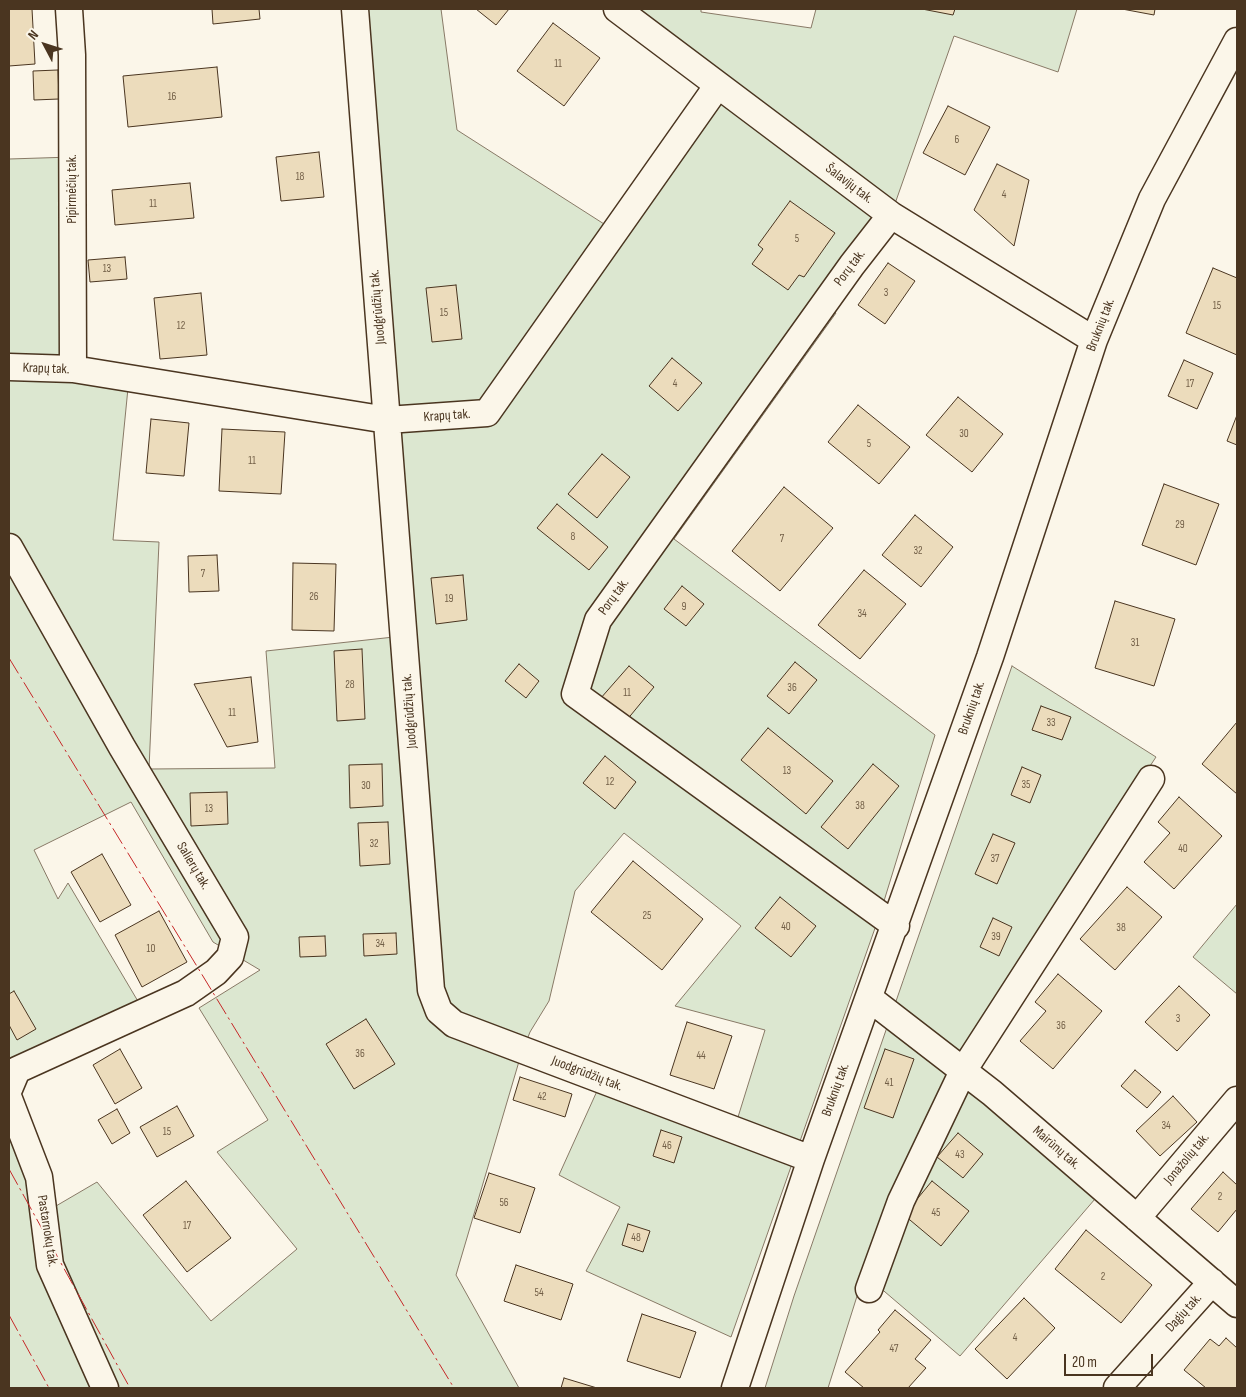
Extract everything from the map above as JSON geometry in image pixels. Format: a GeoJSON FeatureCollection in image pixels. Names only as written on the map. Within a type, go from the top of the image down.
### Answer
{"type":"FeatureCollection","features":[{"type":"Feature","properties":{"kind":"street","name":"Pipirmėčių tak."},"geometry":{"type":"LineString","coordinates":[[69,9],[72,55],[73,369]]}},
{"type":"Feature","properties":{"kind":"street","name":"Juodgrūdžių tak."},"geometry":{"type":"LineString","coordinates":[[355,9],[431,990],[438,1011],[454,1024],[811,1159]]}},
{"type":"Feature","properties":{"kind":"street","name":"Šalavijų tak."},"geometry":{"type":"LineString","coordinates":[[617,9],[891,215],[1094,340]]}},
{"type":"Feature","properties":{"kind":"street","name":"Bruknių tak."},"geometry":{"type":"LineString","coordinates":[[736,1388],[811,1159],[896,926],[990,657],[1094,340],[1152,199],[1237,41]]}},
{"type":"Feature","properties":{"kind":"street","name":"Krapų tak."},"geometry":{"type":"LineString","coordinates":[[9,367],[73,369],[387,420],[487,413],[718,85]]}},
{"type":"Feature","properties":{"kind":"street","name":"Porų tak."},"geometry":{"type":"LineString","coordinates":[[891,215],[852,265],[598,620],[575,694],[896,926]]}},
{"type":"Feature","properties":{"kind":"street","name":"Salierų tak."},"geometry":{"type":"LineString","coordinates":[[9,548],[122,747],[235,937],[230,957],[216,972],[186,993],[17,1070],[9,1089]]}},
{"type":"Feature","properties":{"kind":"street"},"geometry":{"type":"LineString","coordinates":[[869,1289],[902,1201],[962,1070],[1151,779]]}},
{"type":"Feature","properties":{"kind":"street","name":"Mairūnų tak."},"geometry":{"type":"LineString","coordinates":[[869,998],[992,1093],[1237,1304]]}},
{"type":"Feature","properties":{"kind":"street","name":"Pastarnokų tak."},"geometry":{"type":"LineString","coordinates":[[9,1099],[39,1177],[50,1265],[104,1388]]}},
{"type":"Feature","properties":{"kind":"street","name":"Jonažolių tak."},"geometry":{"type":"LineString","coordinates":[[1137,1218],[1237,1100]]}},
{"type":"Feature","properties":{"kind":"street","name":"Dagių tak."},"geometry":{"type":"LineString","coordinates":[[1117,1388],[1212,1282]]}},
{"type":"Feature","properties":{"kind":"green space"},"geometry":{"type":"Polygon","coordinates":[[[355,9],[441,9],[457,130],[615,231],[718,85],[617,9],[701,9],[701,12],[811,28],[816,9],[1077,9],[1058,72],[954,36],[891,215],[824,305],[836,313],[674,539],[935,735],[880,914],[731,1337],[586,1271],[620,1207],[559,1175],[602,1080],[734,1130],[765,1030],[675,1006],[741,926],[624,833],[575,891],[549,1001],[530,1032],[520,1058],[456,1275],[519,1388],[9,1388],[9,1099],[44,1213],[97,1182],[211,1321],[297,1249],[217,1152],[268,1120],[199,1008],[260,970],[213,942],[131,802],[34,850],[58,899],[68,883],[139,1003],[9,1067],[9,159],[72,157],[73,369],[129,378],[113,540],[159,542],[149,769],[275,768],[266,651],[403,636],[355,9]]]}},
{"type":"Feature","properties":{"kind":"green space"},"geometry":{"type":"Polygon","coordinates":[[[1012,666],[1156,757],[951,1067],[1101,1192],[960,1356],[864,1274],[828,1388],[765,1388],[794,1296],[1012,666]]]}},
{"type":"Feature","properties":{"kind":"green space"},"geometry":{"type":"Polygon","coordinates":[[[1237,904],[1237,994],[1193,957],[1237,904]]]}},
{"type":"Feature","properties":{"kind":"building"},"geometry":{"type":"Polygon","coordinates":[[[9,9],[32,9],[35,64],[9,66],[9,9]]]}},
{"type":"Feature","properties":{"kind":"building"},"geometry":{"type":"Polygon","coordinates":[[[212,9],[259,9],[260,19],[213,24],[212,9]]]}},
{"type":"Feature","properties":{"kind":"building"},"geometry":{"type":"Polygon","coordinates":[[[476,9],[509,9],[496,25],[476,9]]]}},
{"type":"Feature","properties":{"kind":"building"},"geometry":{"type":"Polygon","coordinates":[[[922,9],[955,9],[953,15],[922,9]]]}},
{"type":"Feature","properties":{"kind":"building"},"geometry":{"type":"Polygon","coordinates":[[[1122,9],[1155,9],[1154,15],[1122,9]]]}},
{"type":"Feature","properties":{"kind":"building"},"geometry":{"type":"Polygon","coordinates":[[[553,23],[600,58],[564,106],[517,71],[553,23]]]}},
{"type":"Feature","properties":{"kind":"building"},"geometry":{"type":"Polygon","coordinates":[[[217,67],[222,117],[128,127],[123,76],[217,67]]]}},
{"type":"Feature","properties":{"kind":"building"},"geometry":{"type":"Polygon","coordinates":[[[58,70],[59,99],[34,100],[33,71],[58,70]]]}},
{"type":"Feature","properties":{"kind":"building"},"geometry":{"type":"Polygon","coordinates":[[[948,106],[990,127],[965,175],[923,153],[948,106]]]}},
{"type":"Feature","properties":{"kind":"building"},"geometry":{"type":"Polygon","coordinates":[[[319,152],[324,197],[281,201],[276,157],[319,152]]]}},
{"type":"Feature","properties":{"kind":"building"},"geometry":{"type":"Polygon","coordinates":[[[997,164],[1029,180],[1014,246],[974,210],[997,164]]]}},
{"type":"Feature","properties":{"kind":"building"},"geometry":{"type":"Polygon","coordinates":[[[190,183],[194,218],[115,225],[112,190],[190,183]]]}},
{"type":"Feature","properties":{"kind":"building"},"geometry":{"type":"Polygon","coordinates":[[[790,201],[835,233],[804,277],[799,275],[788,290],[752,264],[763,249],[758,245],[790,201]]]}},
{"type":"Feature","properties":{"kind":"building"},"geometry":{"type":"Polygon","coordinates":[[[125,257],[127,279],[90,282],[88,260],[125,257]]]}},
{"type":"Feature","properties":{"kind":"building"},"geometry":{"type":"Polygon","coordinates":[[[888,263],[915,281],[885,324],[858,305],[888,263]]]}},
{"type":"Feature","properties":{"kind":"building"},"geometry":{"type":"Polygon","coordinates":[[[1213,268],[1237,278],[1237,355],[1186,333],[1213,268]]]}},
{"type":"Feature","properties":{"kind":"building"},"geometry":{"type":"Polygon","coordinates":[[[456,285],[462,339],[432,342],[426,288],[456,285]]]}},
{"type":"Feature","properties":{"kind":"building"},"geometry":{"type":"Polygon","coordinates":[[[201,293],[207,355],[160,359],[154,298],[201,293]]]}},
{"type":"Feature","properties":{"kind":"building"},"geometry":{"type":"Polygon","coordinates":[[[672,358],[702,383],[678,411],[649,386],[672,358]]]}},
{"type":"Feature","properties":{"kind":"building"},"geometry":{"type":"Polygon","coordinates":[[[1184,360],[1213,373],[1197,409],[1168,396],[1184,360]]]}},
{"type":"Feature","properties":{"kind":"building"},"geometry":{"type":"Polygon","coordinates":[[[958,397],[1003,434],[972,472],[926,435],[958,397]]]}},
{"type":"Feature","properties":{"kind":"building"},"geometry":{"type":"Polygon","coordinates":[[[858,405],[910,447],[879,484],[828,442],[858,405]]]}},
{"type":"Feature","properties":{"kind":"building"},"geometry":{"type":"Polygon","coordinates":[[[1237,415],[1237,445],[1227,441],[1237,415]]]}},
{"type":"Feature","properties":{"kind":"building"},"geometry":{"type":"Polygon","coordinates":[[[151,419],[189,423],[184,476],[146,473],[151,419]]]}},
{"type":"Feature","properties":{"kind":"building"},"geometry":{"type":"Polygon","coordinates":[[[222,429],[285,432],[281,494],[219,491],[222,429]]]}},
{"type":"Feature","properties":{"kind":"building"},"geometry":{"type":"Polygon","coordinates":[[[602,454],[630,477],[597,518],[568,494],[602,454]]]}},
{"type":"Feature","properties":{"kind":"building"},"geometry":{"type":"Polygon","coordinates":[[[1164,484],[1219,504],[1196,565],[1142,545],[1164,484]]]}},
{"type":"Feature","properties":{"kind":"building"},"geometry":{"type":"Polygon","coordinates":[[[784,487],[833,528],[780,591],[732,551],[784,487]]]}},
{"type":"Feature","properties":{"kind":"building"},"geometry":{"type":"Polygon","coordinates":[[[557,504],[608,547],[589,570],[537,528],[557,504]]]}},
{"type":"Feature","properties":{"kind":"building"},"geometry":{"type":"Polygon","coordinates":[[[915,515],[953,547],[921,587],[882,555],[915,515]]]}},
{"type":"Feature","properties":{"kind":"building"},"geometry":{"type":"Polygon","coordinates":[[[217,555],[219,591],[189,592],[188,556],[217,555]]]}},
{"type":"Feature","properties":{"kind":"building"},"geometry":{"type":"Polygon","coordinates":[[[293,563],[336,564],[334,631],[292,630],[293,563]]]}},
{"type":"Feature","properties":{"kind":"building"},"geometry":{"type":"Polygon","coordinates":[[[864,570],[906,604],[860,659],[818,625],[864,570]]]}},
{"type":"Feature","properties":{"kind":"building"},"geometry":{"type":"Polygon","coordinates":[[[463,575],[467,620],[436,624],[431,578],[463,575]]]}},
{"type":"Feature","properties":{"kind":"building"},"geometry":{"type":"Polygon","coordinates":[[[682,586],[704,604],[686,626],[664,609],[682,586]]]}},
{"type":"Feature","properties":{"kind":"building"},"geometry":{"type":"Polygon","coordinates":[[[1115,601],[1175,619],[1154,686],[1095,668],[1115,601]]]}},
{"type":"Feature","properties":{"kind":"building"},"geometry":{"type":"Polygon","coordinates":[[[362,649],[365,719],[337,721],[334,651],[362,649]]]}},
{"type":"Feature","properties":{"kind":"building"},"geometry":{"type":"Polygon","coordinates":[[[795,662],[817,680],[789,714],[767,696],[795,662]]]}},
{"type":"Feature","properties":{"kind":"building"},"geometry":{"type":"Polygon","coordinates":[[[519,664],[539,681],[526,698],[505,681],[519,664]]]}},
{"type":"Feature","properties":{"kind":"building"},"geometry":{"type":"Polygon","coordinates":[[[629,666],[654,687],[626,721],[600,699],[629,666]]]}},
{"type":"Feature","properties":{"kind":"building"},"geometry":{"type":"Polygon","coordinates":[[[251,677],[258,742],[227,747],[194,684],[251,677]]]}},
{"type":"Feature","properties":{"kind":"building"},"geometry":{"type":"Polygon","coordinates":[[[1041,706],[1071,717],[1062,740],[1032,730],[1041,706]]]}},
{"type":"Feature","properties":{"kind":"building"},"geometry":{"type":"Polygon","coordinates":[[[1237,722],[1237,794],[1202,764],[1237,722]]]}},
{"type":"Feature","properties":{"kind":"building"},"geometry":{"type":"Polygon","coordinates":[[[768,728],[833,781],[806,814],[741,760],[768,728]]]}},
{"type":"Feature","properties":{"kind":"building"},"geometry":{"type":"Polygon","coordinates":[[[605,756],[636,782],[615,809],[583,783],[605,756]]]}},
{"type":"Feature","properties":{"kind":"building"},"geometry":{"type":"Polygon","coordinates":[[[382,764],[383,806],[350,808],[349,765],[382,764]]]}},
{"type":"Feature","properties":{"kind":"building"},"geometry":{"type":"Polygon","coordinates":[[[873,764],[899,786],[848,849],[821,827],[873,764]]]}},
{"type":"Feature","properties":{"kind":"building"},"geometry":{"type":"Polygon","coordinates":[[[1022,767],[1041,775],[1030,803],[1011,795],[1022,767]]]}},
{"type":"Feature","properties":{"kind":"building"},"geometry":{"type":"Polygon","coordinates":[[[227,792],[228,824],[191,826],[190,793],[227,792]]]}},
{"type":"Feature","properties":{"kind":"building"},"geometry":{"type":"Polygon","coordinates":[[[1179,797],[1222,836],[1174,889],[1144,862],[1170,833],[1158,822],[1179,797]]]}},
{"type":"Feature","properties":{"kind":"building"},"geometry":{"type":"Polygon","coordinates":[[[388,822],[390,864],[360,866],[358,823],[388,822]]]}},
{"type":"Feature","properties":{"kind":"building"},"geometry":{"type":"Polygon","coordinates":[[[993,834],[1015,843],[997,884],[975,874],[993,834]]]}},
{"type":"Feature","properties":{"kind":"building"},"geometry":{"type":"Polygon","coordinates":[[[102,854],[131,905],[100,922],[71,872],[102,854]]]}},
{"type":"Feature","properties":{"kind":"building"},"geometry":{"type":"Polygon","coordinates":[[[633,861],[703,919],[662,970],[591,912],[633,861]]]}},
{"type":"Feature","properties":{"kind":"building"},"geometry":{"type":"Polygon","coordinates":[[[1127,887],[1162,917],[1115,970],[1080,939],[1127,887]]]}},
{"type":"Feature","properties":{"kind":"building"},"geometry":{"type":"Polygon","coordinates":[[[780,897],[816,926],[791,957],[755,928],[780,897]]]}},
{"type":"Feature","properties":{"kind":"building"},"geometry":{"type":"Polygon","coordinates":[[[159,911],[187,962],[142,987],[115,935],[159,911]]]}},
{"type":"Feature","properties":{"kind":"building"},"geometry":{"type":"Polygon","coordinates":[[[993,918],[1012,927],[999,956],[980,947],[993,918]]]}},
{"type":"Feature","properties":{"kind":"building"},"geometry":{"type":"Polygon","coordinates":[[[396,933],[397,954],[364,956],[363,934],[396,933]]]}},
{"type":"Feature","properties":{"kind":"building"},"geometry":{"type":"Polygon","coordinates":[[[325,936],[326,956],[300,957],[299,937],[325,936]]]}},
{"type":"Feature","properties":{"kind":"building"},"geometry":{"type":"Polygon","coordinates":[[[1058,974],[1102,1011],[1053,1069],[1020,1041],[1046,1011],[1035,1002],[1058,974]]]}},
{"type":"Feature","properties":{"kind":"building"},"geometry":{"type":"Polygon","coordinates":[[[1179,986],[1210,1015],[1177,1051],[1145,1022],[1179,986]]]}},
{"type":"Feature","properties":{"kind":"building"},"geometry":{"type":"Polygon","coordinates":[[[14,991],[36,1029],[17,1040],[9,1025],[9,994],[14,991]]]}},
{"type":"Feature","properties":{"kind":"building"},"geometry":{"type":"Polygon","coordinates":[[[366,1019],[395,1064],[354,1089],[326,1044],[366,1019]]]}},
{"type":"Feature","properties":{"kind":"building"},"geometry":{"type":"Polygon","coordinates":[[[687,1022],[732,1036],[714,1089],[670,1075],[687,1022]]]}},
{"type":"Feature","properties":{"kind":"building"},"geometry":{"type":"Polygon","coordinates":[[[120,1049],[142,1088],[115,1104],[93,1065],[120,1049]]]}},
{"type":"Feature","properties":{"kind":"building"},"geometry":{"type":"Polygon","coordinates":[[[885,1049],[914,1059],[893,1118],[864,1108],[885,1049]]]}},
{"type":"Feature","properties":{"kind":"building"},"geometry":{"type":"Polygon","coordinates":[[[1135,1070],[1161,1092],[1147,1108],[1121,1086],[1135,1070]]]}},
{"type":"Feature","properties":{"kind":"building"},"geometry":{"type":"Polygon","coordinates":[[[520,1077],[572,1094],[565,1117],[513,1100],[520,1077]]]}},
{"type":"Feature","properties":{"kind":"building"},"geometry":{"type":"Polygon","coordinates":[[[1173,1096],[1197,1122],[1160,1156],[1136,1131],[1173,1096]]]}},
{"type":"Feature","properties":{"kind":"building"},"geometry":{"type":"Polygon","coordinates":[[[177,1106],[194,1136],[157,1157],[140,1127],[177,1106]]]}},
{"type":"Feature","properties":{"kind":"building"},"geometry":{"type":"Polygon","coordinates":[[[117,1109],[130,1133],[112,1144],[98,1120],[117,1109]]]}},
{"type":"Feature","properties":{"kind":"building"},"geometry":{"type":"Polygon","coordinates":[[[661,1130],[682,1137],[674,1163],[653,1156],[661,1130]]]}},
{"type":"Feature","properties":{"kind":"building"},"geometry":{"type":"Polygon","coordinates":[[[958,1133],[983,1154],[963,1178],[937,1157],[958,1133]]]}},
{"type":"Feature","properties":{"kind":"building"},"geometry":{"type":"Polygon","coordinates":[[[1223,1172],[1237,1185],[1237,1209],[1218,1232],[1191,1209],[1223,1172]]]}},
{"type":"Feature","properties":{"kind":"building"},"geometry":{"type":"Polygon","coordinates":[[[489,1173],[535,1188],[520,1233],[474,1218],[489,1173]]]}},
{"type":"Feature","properties":{"kind":"building"},"geometry":{"type":"Polygon","coordinates":[[[186,1181],[231,1238],[187,1272],[143,1215],[186,1181]]]}},
{"type":"Feature","properties":{"kind":"building"},"geometry":{"type":"Polygon","coordinates":[[[932,1181],[969,1211],[941,1246],[904,1215],[932,1181]]]}},
{"type":"Feature","properties":{"kind":"building"},"geometry":{"type":"Polygon","coordinates":[[[628,1224],[650,1231],[643,1252],[622,1245],[628,1224]]]}},
{"type":"Feature","properties":{"kind":"building"},"geometry":{"type":"Polygon","coordinates":[[[1086,1230],[1152,1285],[1121,1323],[1055,1269],[1086,1230]]]}},
{"type":"Feature","properties":{"kind":"building"},"geometry":{"type":"Polygon","coordinates":[[[516,1265],[573,1284],[561,1320],[504,1301],[516,1265]]]}},
{"type":"Feature","properties":{"kind":"building"},"geometry":{"type":"Polygon","coordinates":[[[1024,1298],[1055,1328],[1007,1379],[975,1349],[1024,1298]]]}},
{"type":"Feature","properties":{"kind":"building"},"geometry":{"type":"Polygon","coordinates":[[[895,1310],[931,1340],[915,1359],[926,1368],[908,1388],[864,1388],[845,1372],[880,1332],[878,1330],[895,1310]]]}},
{"type":"Feature","properties":{"kind":"building"},"geometry":{"type":"Polygon","coordinates":[[[642,1314],[696,1332],[680,1378],[627,1361],[642,1314]]]}},
{"type":"Feature","properties":{"kind":"building"},"geometry":{"type":"Polygon","coordinates":[[[1226,1338],[1237,1348],[1237,1388],[1206,1388],[1184,1370],[1210,1339],[1219,1346],[1226,1338]]]}},
{"type":"Feature","properties":{"kind":"building"},"geometry":{"type":"Polygon","coordinates":[[[564,1378],[597,1388],[561,1388],[564,1378]]]}},
{"type":"Feature","properties":{"kind":"power"},"geometry":{"type":"LineString","coordinates":[[9,658],[454,1388]]}},
{"type":"Feature","properties":{"kind":"power"},"geometry":{"type":"LineString","coordinates":[[9,1169],[130,1388]]}},
{"type":"Feature","properties":{"kind":"power"},"geometry":{"type":"LineString","coordinates":[[9,1315],[49,1388]]}}]}
